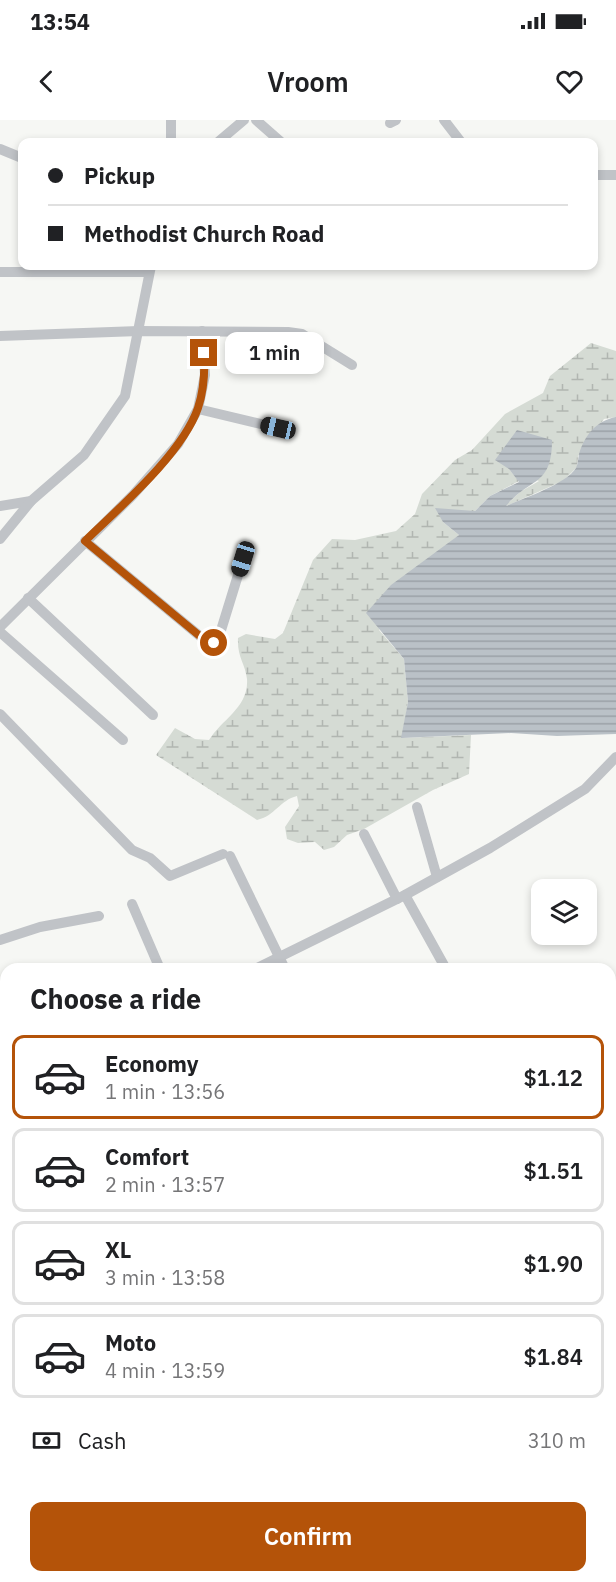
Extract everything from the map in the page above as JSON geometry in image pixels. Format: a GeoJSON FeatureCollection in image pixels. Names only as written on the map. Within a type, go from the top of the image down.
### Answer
{"type":"FeatureCollection","features":[{"type":"Feature","properties":{"kind":"street"},"geometry":{"type":"LineString","coordinates":[[171,120],[171,138]]}},
{"type":"Feature","properties":{"kind":"street"},"geometry":{"type":"LineString","coordinates":[[223,138],[244,120]]}},
{"type":"Feature","properties":{"kind":"street"},"geometry":{"type":"LineString","coordinates":[[256,120],[276,138]]}},
{"type":"Feature","properties":{"kind":"street"},"geometry":{"type":"LineString","coordinates":[[444,120],[458,138]]}},
{"type":"Feature","properties":{"kind":"street"},"geometry":{"type":"LineString","coordinates":[[0,149],[18,156]]}},
{"type":"Feature","properties":{"kind":"street"},"geometry":{"type":"LineString","coordinates":[[598,175],[616,175]]}},
{"type":"Feature","properties":{"kind":"street"},"geometry":{"type":"LineString","coordinates":[[0,272],[100,270]]}},
{"type":"Feature","properties":{"kind":"street"},"geometry":{"type":"LineString","coordinates":[[0,539],[31,501],[84,455],[125,396],[150,270]]}},
{"type":"Feature","properties":{"kind":"street"},"geometry":{"type":"LineString","coordinates":[[0,336],[139,331],[302,334],[352,365]]}},
{"type":"Feature","properties":{"kind":"street"},"geometry":{"type":"LineString","coordinates":[[123,740],[0,630],[28,598],[133,495],[178,444],[198,409],[205,375],[202,331]]}},
{"type":"Feature","properties":{"kind":"street"},"geometry":{"type":"LineString","coordinates":[[198,409],[278,428]]}},
{"type":"Feature","properties":{"kind":"street"},"geometry":{"type":"LineString","coordinates":[[0,506],[31,501]]}},
{"type":"Feature","properties":{"kind":"street"},"geometry":{"type":"LineString","coordinates":[[85,541],[207,642],[214,643],[218,640],[243,559]]}},
{"type":"Feature","properties":{"kind":"street"},"geometry":{"type":"LineString","coordinates":[[28,598],[153,715]]}},
{"type":"Feature","properties":{"kind":"street"},"geometry":{"type":"LineString","coordinates":[[0,714],[132,850],[150,858],[170,876],[227,855],[282,963]]}},
{"type":"Feature","properties":{"kind":"street"},"geometry":{"type":"LineString","coordinates":[[267,963],[401,897],[490,848],[585,789],[616,757]]}},
{"type":"Feature","properties":{"kind":"street"},"geometry":{"type":"LineString","coordinates":[[417,807],[437,877]]}},
{"type":"Feature","properties":{"kind":"street"},"geometry":{"type":"LineString","coordinates":[[364,834],[442,963]]}},
{"type":"Feature","properties":{"kind":"street"},"geometry":{"type":"LineString","coordinates":[[132,904],[157,963]]}},
{"type":"Feature","properties":{"kind":"street"},"geometry":{"type":"LineString","coordinates":[[0,940],[40,927],[99,916]]}},
{"type":"Feature","properties":{"kind":"green space"},"geometry":{"type":"Polygon","coordinates":[[[591,343],[616,351],[616,417],[604,419],[578,456],[577,467],[563,481],[504,507],[520,492],[539,481],[509,469],[519,481],[490,496],[475,511],[443,522],[459,535],[435,555],[379,630],[404,659],[408,702],[402,738],[471,735],[469,774],[433,790],[364,829],[347,835],[334,847],[324,850],[315,842],[298,843],[287,839],[285,827],[299,806],[297,796],[257,820],[156,755],[175,728],[195,739],[209,740],[234,712],[244,697],[247,679],[238,638],[246,634],[275,639],[283,633],[313,560],[332,539],[355,540],[396,531],[415,514],[422,494],[455,460],[472,450],[505,414],[543,393],[550,376],[591,343]]]}},
{"type":"Feature","properties":{"kind":"shaded area"},"geometry":{"type":"Polygon","coordinates":[[[616,417],[616,734],[557,736],[511,733],[401,738],[408,702],[404,659],[366,613],[391,585],[459,535],[443,522],[435,508],[475,511],[490,496],[519,482],[509,469],[495,460],[517,430],[552,440],[551,455],[544,474],[506,506],[554,485],[576,468],[581,447],[592,430],[597,425],[616,417]]]}},
{"type":"Feature","properties":{"kind":"route"},"geometry":{"type":"LineString","coordinates":[[204,353],[205,375],[198,409],[178,444],[133,495],[85,541],[207,642],[214,643]]}}]}
